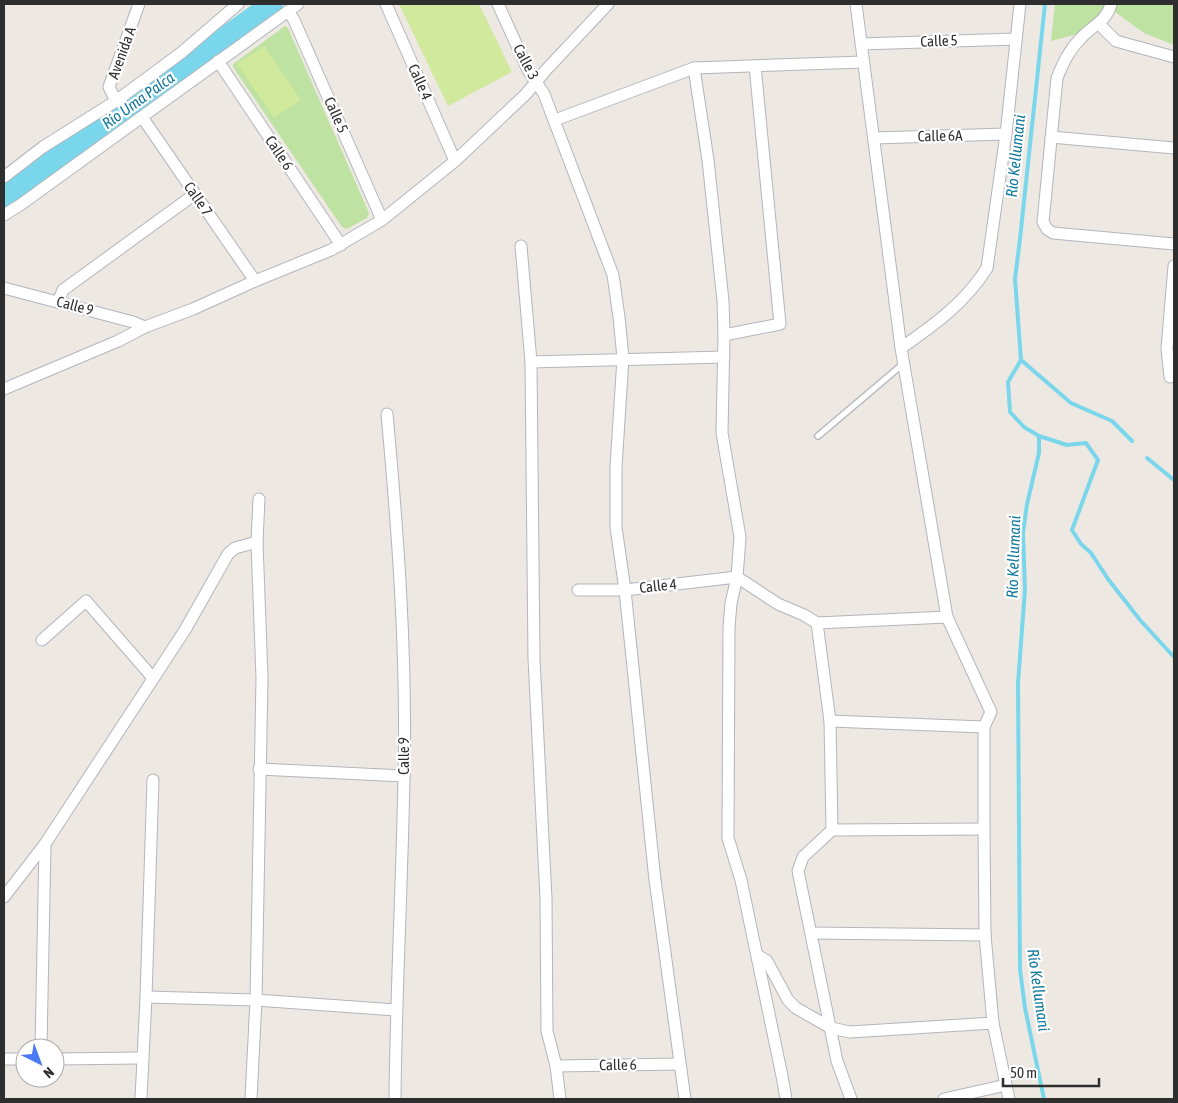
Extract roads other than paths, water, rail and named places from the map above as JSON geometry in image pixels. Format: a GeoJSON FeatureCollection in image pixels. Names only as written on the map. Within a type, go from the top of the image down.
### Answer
{"type":"FeatureCollection","features":[{"type":"Feature","properties":{"kind":"street","name":"Avenida A"},"geometry":{"type":"LineString","coordinates":[[116,101],[109,86],[139,4]]}},
{"type":"Feature","properties":{"kind":"street"},"geometry":{"type":"LineString","coordinates":[[4,177],[43,148],[116,101],[181,53],[238,4]]}},
{"type":"Feature","properties":{"kind":"street"},"geometry":{"type":"LineString","coordinates":[[4,215],[298,4]]}},
{"type":"Feature","properties":{"kind":"street","name":"Calle 4"},"geometry":{"type":"LineString","coordinates":[[386,4],[455,161]]}},
{"type":"Feature","properties":{"kind":"street","name":"Calle 3"},"geometry":{"type":"LineString","coordinates":[[498,4],[528,70],[544,94],[613,275],[623,358],[616,467],[616,526],[625,590],[655,880],[685,1099]]}},
{"type":"Feature","properties":{"kind":"street"},"geometry":{"type":"LineString","coordinates":[[4,387],[110,344],[145,327],[193,309],[341,245],[382,220],[455,161],[526,94],[608,4]]}},
{"type":"Feature","properties":{"kind":"street"},"geometry":{"type":"LineString","coordinates":[[856,4],[903,364],[947,617],[991,712],[984,727],[985,935],[993,1023],[1009,1099]]}},
{"type":"Feature","properties":{"kind":"street"},"geometry":{"type":"LineString","coordinates":[[901,348],[960,304],[977,284],[987,268],[1006,134],[1020,4]]}},
{"type":"Feature","properties":{"kind":"street"},"geometry":{"type":"LineString","coordinates":[[1111,4],[1109,12],[1099,24],[1082,37],[1064,58],[1057,78],[1042,222],[1046,229],[1053,234],[1174,244]]}},
{"type":"Feature","properties":{"kind":"street","name":"Calle 5"},"geometry":{"type":"LineString","coordinates":[[288,11],[294,20],[382,220]]}},
{"type":"Feature","properties":{"kind":"street"},"geometry":{"type":"LineString","coordinates":[[1099,24],[1116,40],[1174,57]]}},
{"type":"Feature","properties":{"kind":"street","name":"Calle 5"},"geometry":{"type":"LineString","coordinates":[[861,44],[1016,39]]}},
{"type":"Feature","properties":{"kind":"street","name":"Calle 6"},"geometry":{"type":"LineString","coordinates":[[218,61],[341,245]]}},
{"type":"Feature","properties":{"kind":"street"},"geometry":{"type":"LineString","coordinates":[[555,120],[694,68],[863,62]]}},
{"type":"Feature","properties":{"kind":"street"},"geometry":{"type":"LineString","coordinates":[[724,335],[780,324],[755,66]]}},
{"type":"Feature","properties":{"kind":"street"},"geometry":{"type":"LineString","coordinates":[[694,68],[708,160],[723,301],[722,433],[740,538],[737,577],[731,603],[730,627],[728,838],[741,880],[786,1099]]}},
{"type":"Feature","properties":{"kind":"street","name":"Calle 7"},"geometry":{"type":"LineString","coordinates":[[142,117],[255,281]]}},
{"type":"Feature","properties":{"kind":"street","name":"Calle 6A"},"geometry":{"type":"LineString","coordinates":[[874,138],[1006,134]]}},
{"type":"Feature","properties":{"kind":"street"},"geometry":{"type":"LineString","coordinates":[[1051,137],[1174,148]]}},
{"type":"Feature","properties":{"kind":"street"},"geometry":{"type":"LineString","coordinates":[[58,302],[63,290],[195,194]]}},
{"type":"Feature","properties":{"kind":"street"},"geometry":{"type":"LineString","coordinates":[[521,246],[531,362],[534,659],[546,899],[547,1031],[556,1066],[560,1099]]}},
{"type":"Feature","properties":{"kind":"street"},"geometry":{"type":"LineString","coordinates":[[1170,377],[1167,349],[1174,266]]}},
{"type":"Feature","properties":{"kind":"street","name":"Calle 9"},"geometry":{"type":"LineString","coordinates":[[4,288],[134,322],[145,327]]}},
{"type":"Feature","properties":{"kind":"street"},"geometry":{"type":"LineString","coordinates":[[531,362],[623,358],[724,357]]}},
{"type":"Feature","properties":{"kind":"street","name":"Calle 9"},"geometry":{"type":"LineString","coordinates":[[387,414],[403,655],[404,776],[395,1099]]}},
{"type":"Feature","properties":{"kind":"street"},"geometry":{"type":"LineString","coordinates":[[251,1099],[256,1000],[262,678],[257,542],[259,499]]}},
{"type":"Feature","properties":{"kind":"street"},"geometry":{"type":"LineString","coordinates":[[4,897],[45,844],[154,678],[185,630],[228,554],[235,548],[257,542]]}},
{"type":"Feature","properties":{"kind":"street"},"geometry":{"type":"LineString","coordinates":[[737,577],[778,604],[817,623],[947,617]]}},
{"type":"Feature","properties":{"kind":"street","name":"Calle 4"},"geometry":{"type":"LineString","coordinates":[[578,590],[625,590],[737,577]]}},
{"type":"Feature","properties":{"kind":"street"},"geometry":{"type":"LineString","coordinates":[[42,640],[86,601],[154,678]]}},
{"type":"Feature","properties":{"kind":"street"},"geometry":{"type":"LineString","coordinates":[[817,623],[830,722],[832,830]]}},
{"type":"Feature","properties":{"kind":"street"},"geometry":{"type":"LineString","coordinates":[[830,722],[984,727]]}},
{"type":"Feature","properties":{"kind":"street"},"geometry":{"type":"LineString","coordinates":[[259,769],[404,776]]}},
{"type":"Feature","properties":{"kind":"street"},"geometry":{"type":"LineString","coordinates":[[141,1099],[153,780]]}},
{"type":"Feature","properties":{"kind":"street"},"geometry":{"type":"LineString","coordinates":[[851,1099],[837,1061],[798,871],[803,857],[832,830],[984,829]]}},
{"type":"Feature","properties":{"kind":"street"},"geometry":{"type":"LineString","coordinates":[[41,1038],[45,844]]}},
{"type":"Feature","properties":{"kind":"street"},"geometry":{"type":"LineString","coordinates":[[811,933],[985,935]]}},
{"type":"Feature","properties":{"kind":"street"},"geometry":{"type":"LineString","coordinates":[[756,955],[767,961],[788,1000],[796,1008],[831,1028],[850,1032],[993,1023]]}},
{"type":"Feature","properties":{"kind":"street"},"geometry":{"type":"LineString","coordinates":[[146,997],[256,1000],[396,1010]]}},
{"type":"Feature","properties":{"kind":"street"},"geometry":{"type":"LineString","coordinates":[[65,1059],[142,1058]]}},
{"type":"Feature","properties":{"kind":"street","name":"Calle 6"},"geometry":{"type":"LineString","coordinates":[[556,1066],[680,1064]]}},
{"type":"Feature","properties":{"kind":"street"},"geometry":{"type":"LineString","coordinates":[[944,1099],[1006,1085]]}},
{"type":"Feature","properties":{"kind":"lane"},"geometry":{"type":"LineString","coordinates":[[818,436],[903,364]]}},
{"type":"Feature","properties":{"kind":"waterway","name":"Río Uma Palca"},"geometry":{"type":"LineString","coordinates":[[4,196],[272,4]]}},
{"type":"Feature","properties":{"kind":"waterway","name":"Río Kellumani"},"geometry":{"type":"LineString","coordinates":[[1044,1099],[1025,1008],[1020,969],[1018,683],[1025,589],[1023,533],[1027,504],[1039,453],[1039,436],[1024,427],[1010,412],[1008,382],[1021,360],[1015,279],[1045,4]]}},
{"type":"Feature","properties":{"kind":"waterway"},"geometry":{"type":"LineString","coordinates":[[1021,360],[1071,403],[1112,421],[1132,441]]}},
{"type":"Feature","properties":{"kind":"waterway"},"geometry":{"type":"LineString","coordinates":[[1039,436],[1067,445],[1086,443],[1098,460],[1072,530],[1140,620],[1174,657]]}},
{"type":"Feature","properties":{"kind":"waterway"},"geometry":{"type":"LineString","coordinates":[[1147,458],[1174,480]]}}]}
